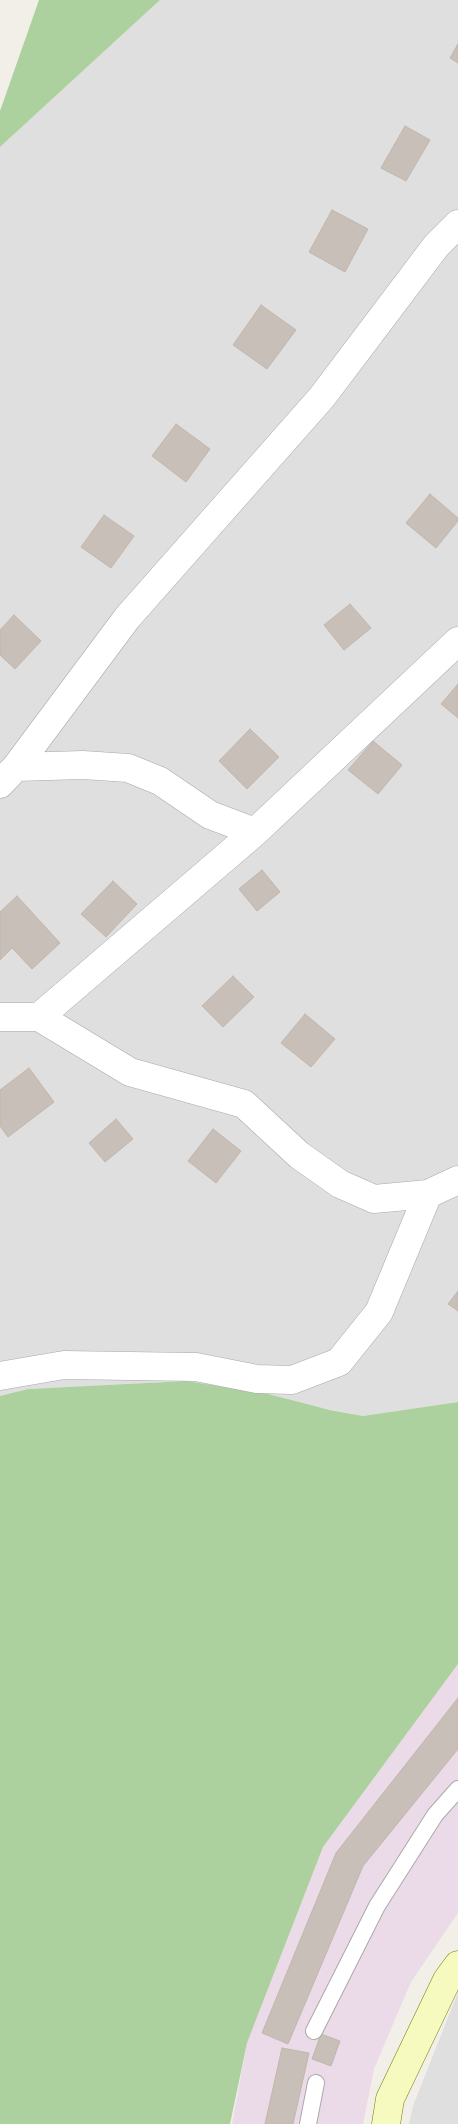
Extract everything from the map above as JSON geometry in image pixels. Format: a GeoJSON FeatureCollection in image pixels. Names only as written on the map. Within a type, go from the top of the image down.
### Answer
{"type":"FeatureCollection","features":[{"type":"Feature","properties":{"kind":"main road"},"geometry":{"type":"LineString","coordinates":[[386,2124],[390,2099],[447,1980],[458,1964]]}},
{"type":"Feature","properties":{"kind":"street"},"geometry":{"type":"LineString","coordinates":[[8,775],[127,618],[322,397],[436,246],[458,224]]}},
{"type":"Feature","properties":{"kind":"street"},"geometry":{"type":"LineString","coordinates":[[39,1017],[255,832],[458,641]]}},
{"type":"Feature","properties":{"kind":"street"},"geometry":{"type":"LineString","coordinates":[[8,775],[83,765],[128,768],[160,781],[210,815],[255,832]]}},
{"type":"Feature","properties":{"kind":"street"},"geometry":{"type":"LineString","coordinates":[[0,1017],[39,1017],[130,1072],[244,1104],[299,1155],[340,1184],[374,1200],[428,1194],[458,1180]]}},
{"type":"Feature","properties":{"kind":"street"},"geometry":{"type":"LineString","coordinates":[[0,1376],[64,1365],[196,1368],[257,1379],[292,1380],[339,1362],[379,1312],[428,1194]]}},
{"type":"Feature","properties":{"kind":"lane"},"geometry":{"type":"LineString","coordinates":[[314,2031],[377,1906],[435,1815],[458,1789]]}},
{"type":"Feature","properties":{"kind":"lane"},"geometry":{"type":"LineString","coordinates":[[308,2124],[316,2084]]}},
{"type":"Feature","properties":{"kind":"shaded area"},"geometry":{"type":"Polygon","coordinates":[[[160,0],[458,0],[458,1402],[363,1416],[186,1381],[28,1389],[0,1396],[0,147],[160,0]]]}},
{"type":"Feature","properties":{"kind":"shaded area"},"geometry":{"type":"Polygon","coordinates":[[[458,1664],[458,1913],[411,1982],[374,2069],[363,2124],[232,2124],[247,2043],[323,1847],[458,1664]]]}},
{"type":"Feature","properties":{"kind":"shaded area"},"geometry":{"type":"Polygon","coordinates":[[[458,1992],[458,2124],[409,2124],[413,2106],[458,1992]]]}},
{"type":"Feature","properties":{"kind":"green space"},"geometry":{"type":"Polygon","coordinates":[[[39,0],[160,0],[0,147],[0,111],[39,0]]]}},
{"type":"Feature","properties":{"kind":"green space"},"geometry":{"type":"Polygon","coordinates":[[[186,1381],[268,1394],[330,1410],[363,1416],[458,1402],[458,1664],[323,1847],[247,2043],[230,2124],[0,2124],[0,1396],[28,1389],[186,1381]]]}},
{"type":"Feature","properties":{"kind":"building"},"geometry":{"type":"Polygon","coordinates":[[[458,44],[458,63],[450,58],[458,44]]]}},
{"type":"Feature","properties":{"kind":"building"},"geometry":{"type":"Polygon","coordinates":[[[405,126],[430,140],[406,181],[381,168],[405,126]]]}},
{"type":"Feature","properties":{"kind":"building"},"geometry":{"type":"Polygon","coordinates":[[[332,210],[368,229],[345,272],[309,252],[332,210]]]}},
{"type":"Feature","properties":{"kind":"building"},"geometry":{"type":"Polygon","coordinates":[[[261,305],[296,330],[267,369],[233,345],[261,305]]]}},
{"type":"Feature","properties":{"kind":"building"},"geometry":{"type":"Polygon","coordinates":[[[176,424],[210,449],[186,482],[152,456],[176,424]]]}},
{"type":"Feature","properties":{"kind":"building"},"geometry":{"type":"Polygon","coordinates":[[[430,494],[458,518],[458,521],[436,548],[406,523],[430,494]]]}},
{"type":"Feature","properties":{"kind":"building"},"geometry":{"type":"Polygon","coordinates":[[[104,515],[134,536],[111,568],[81,547],[104,515]]]}},
{"type":"Feature","properties":{"kind":"building"},"geometry":{"type":"Polygon","coordinates":[[[350,604],[371,628],[344,650],[324,625],[350,604]]]}},
{"type":"Feature","properties":{"kind":"building"},"geometry":{"type":"Polygon","coordinates":[[[14,615],[41,641],[15,669],[0,655],[0,630],[14,615]]]}},
{"type":"Feature","properties":{"kind":"building"},"geometry":{"type":"Polygon","coordinates":[[[458,684],[458,718],[441,704],[458,684]]]}},
{"type":"Feature","properties":{"kind":"building"},"geometry":{"type":"Polygon","coordinates":[[[250,729],[279,757],[247,789],[219,761],[250,729]]]}},
{"type":"Feature","properties":{"kind":"building"},"geometry":{"type":"Polygon","coordinates":[[[373,741],[402,765],[378,794],[348,770],[373,741]]]}},
{"type":"Feature","properties":{"kind":"building"},"geometry":{"type":"Polygon","coordinates":[[[262,870],[280,892],[257,911],[239,889],[262,870]]]}},
{"type":"Feature","properties":{"kind":"building"},"geometry":{"type":"Polygon","coordinates":[[[113,881],[137,904],[106,937],[81,914],[113,881]]]}},
{"type":"Feature","properties":{"kind":"building"},"geometry":{"type":"Polygon","coordinates":[[[17,896],[60,943],[32,969],[12,948],[0,960],[0,912],[17,896]]]}},
{"type":"Feature","properties":{"kind":"building"},"geometry":{"type":"Polygon","coordinates":[[[233,976],[254,997],[223,1027],[202,1006],[233,976]]]}},
{"type":"Feature","properties":{"kind":"building"},"geometry":{"type":"Polygon","coordinates":[[[305,1014],[335,1039],[311,1067],[281,1043],[305,1014]]]}},
{"type":"Feature","properties":{"kind":"building"},"geometry":{"type":"Polygon","coordinates":[[[29,1068],[54,1102],[8,1137],[0,1126],[0,1090],[29,1068]]]}},
{"type":"Feature","properties":{"kind":"building"},"geometry":{"type":"Polygon","coordinates":[[[116,1119],[133,1139],[105,1162],[89,1143],[116,1119]]]}},
{"type":"Feature","properties":{"kind":"building"},"geometry":{"type":"Polygon","coordinates":[[[213,1129],[241,1151],[216,1183],[188,1161],[213,1129]]]}},
{"type":"Feature","properties":{"kind":"building"},"geometry":{"type":"Polygon","coordinates":[[[458,1291],[458,1311],[448,1304],[458,1291]]]}},
{"type":"Feature","properties":{"kind":"building"},"geometry":{"type":"Polygon","coordinates":[[[458,1698],[458,1749],[363,1866],[288,2044],[262,2033],[336,1853],[458,1698]]]}},
{"type":"Feature","properties":{"kind":"building"},"geometry":{"type":"Polygon","coordinates":[[[321,2034],[340,2041],[331,2066],[312,2059],[321,2034]]]}},
{"type":"Feature","properties":{"kind":"building"},"geometry":{"type":"Polygon","coordinates":[[[282,2048],[309,2053],[293,2124],[265,2124],[282,2048]]]}}]}
